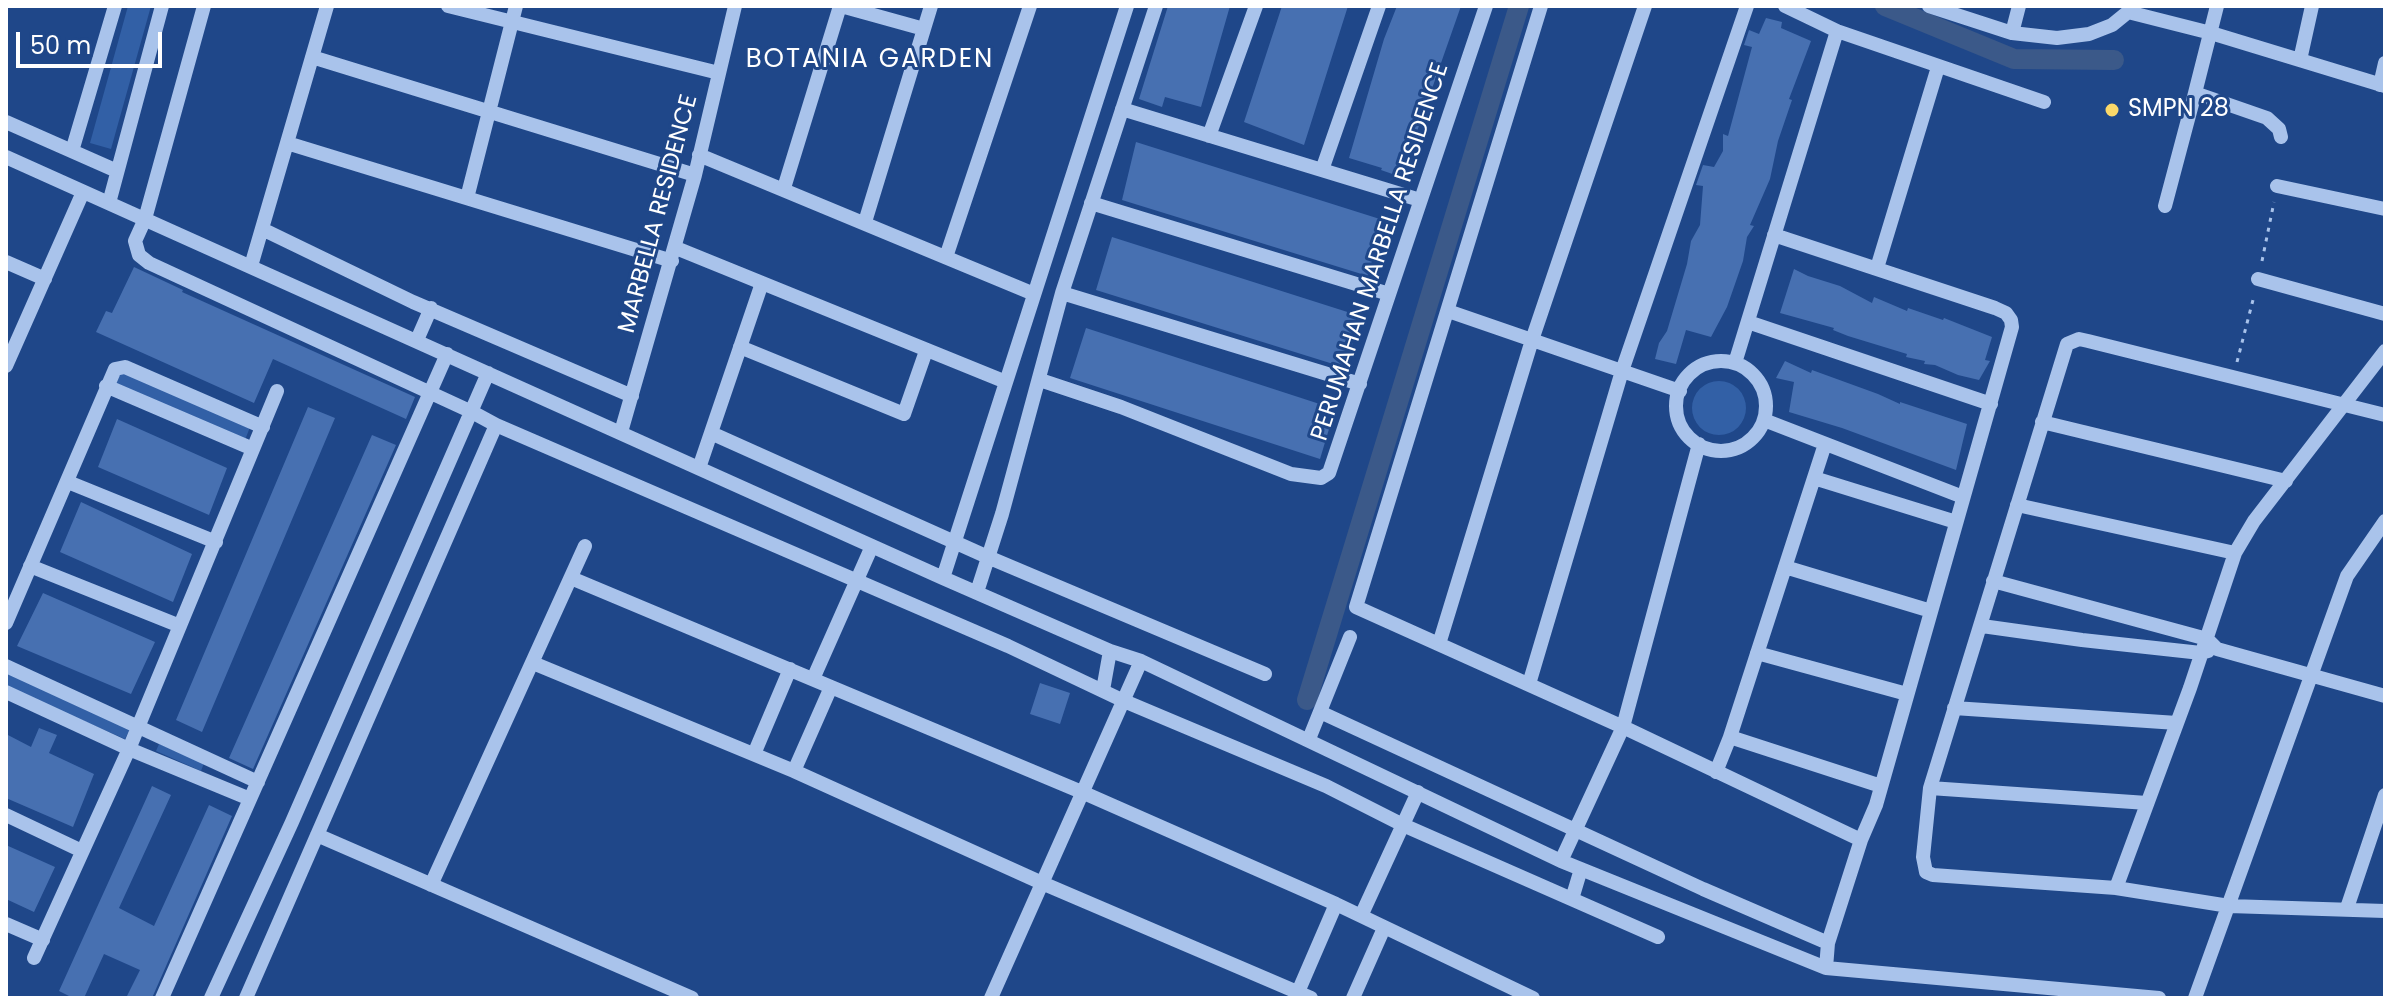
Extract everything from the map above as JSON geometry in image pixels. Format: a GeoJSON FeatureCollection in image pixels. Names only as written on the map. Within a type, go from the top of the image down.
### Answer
{"type":"FeatureCollection","features":[{"type":"Feature","properties":{"kind":"street"},"geometry":{"type":"LineString","coordinates":[[72,151],[115,6]]}},
{"type":"Feature","properties":{"kind":"street"},"geometry":{"type":"LineString","coordinates":[[109,203],[162,6]]}},
{"type":"Feature","properties":{"kind":"street"},"geometry":{"type":"LineString","coordinates":[[204,6],[135,247],[149,263],[496,425],[857,581],[1124,701],[1326,786],[1403,825],[1658,937]]}},
{"type":"Feature","properties":{"kind":"street"},"geometry":{"type":"LineString","coordinates":[[251,266],[327,6]]}},
{"type":"Feature","properties":{"kind":"street"},"geometry":{"type":"LineString","coordinates":[[448,6],[719,73]]}},
{"type":"Feature","properties":{"kind":"street"},"geometry":{"type":"LineString","coordinates":[[467,198],[516,6]]}},
{"type":"Feature","properties":{"kind":"street","name":"MARBELLA RESIDENCE"},"geometry":{"type":"LineString","coordinates":[[621,432],[674,254],[735,6]]}},
{"type":"Feature","properties":{"kind":"street"},"geometry":{"type":"LineString","coordinates":[[784,188],[841,6],[924,29]]}},
{"type":"Feature","properties":{"kind":"street"},"geometry":{"type":"LineString","coordinates":[[865,222],[931,6]]}},
{"type":"Feature","properties":{"kind":"street"},"geometry":{"type":"LineString","coordinates":[[946,257],[1030,6]]}},
{"type":"Feature","properties":{"kind":"street"},"geometry":{"type":"LineString","coordinates":[[943,578],[1127,6]]}},
{"type":"Feature","properties":{"kind":"street"},"geometry":{"type":"LineString","coordinates":[[977,592],[990,558],[1062,293],[1156,6]]}},
{"type":"Feature","properties":{"kind":"street"},"geometry":{"type":"LineString","coordinates":[[1209,136],[1256,6]]}},
{"type":"Feature","properties":{"kind":"street"},"geometry":{"type":"LineString","coordinates":[[1322,170],[1379,6]]}},
{"type":"Feature","properties":{"kind":"street","name":"PERUMAHAN MARBELLA RESIDENCE"},"geometry":{"type":"LineString","coordinates":[[1040,380],[1121,407],[1291,474],[1321,478],[1329,473],[1486,6]]}},
{"type":"Feature","properties":{"kind":"street"},"geometry":{"type":"LineString","coordinates":[[1541,6],[1371,550],[1356,607],[1623,727],[1861,840]]}},
{"type":"Feature","properties":{"kind":"street"},"geometry":{"type":"LineString","coordinates":[[1439,644],[1532,340],[1645,6]]}},
{"type":"Feature","properties":{"kind":"street"},"geometry":{"type":"LineString","coordinates":[[1529,684],[1622,371],[1747,6]]}},
{"type":"Feature","properties":{"kind":"street"},"geometry":{"type":"LineString","coordinates":[[1785,6],[1837,31],[2044,102]]}},
{"type":"Feature","properties":{"kind":"street"},"geometry":{"type":"LineString","coordinates":[[1929,6],[2012,33],[2057,38],[2089,34],[2112,25],[2128,9],[2382,86],[2385,63]]}},
{"type":"Feature","properties":{"kind":"street"},"geometry":{"type":"LineString","coordinates":[[2012,33],[2019,6]]}},
{"type":"Feature","properties":{"kind":"street"},"geometry":{"type":"LineString","coordinates":[[2165,206],[2217,6]]}},
{"type":"Feature","properties":{"kind":"street"},"geometry":{"type":"LineString","coordinates":[[2300,60],[2312,6]]}},
{"type":"Feature","properties":{"kind":"street"},"geometry":{"type":"LineString","coordinates":[[1735,363],[1837,31]]}},
{"type":"Feature","properties":{"kind":"street"},"geometry":{"type":"LineString","coordinates":[[312,57],[695,175]]}},
{"type":"Feature","properties":{"kind":"street"},"geometry":{"type":"LineString","coordinates":[[1877,268],[1938,67]]}},
{"type":"Feature","properties":{"kind":"street"},"geometry":{"type":"LineString","coordinates":[[2195,93],[2267,118],[2279,129],[2281,137]]}},
{"type":"Feature","properties":{"kind":"street"},"geometry":{"type":"LineString","coordinates":[[1122,109],[1420,200]]}},
{"type":"Feature","properties":{"kind":"street"},"geometry":{"type":"LineString","coordinates":[[6,122],[117,171]]}},
{"type":"Feature","properties":{"kind":"street"},"geometry":{"type":"LineString","coordinates":[[287,143],[467,198],[674,254],[762,283],[1006,382]]}},
{"type":"Feature","properties":{"kind":"street"},"geometry":{"type":"LineString","coordinates":[[699,155],[1034,294]]}},
{"type":"Feature","properties":{"kind":"street"},"geometry":{"type":"LineString","coordinates":[[6,157],[943,578],[1110,651],[1141,661],[1561,861],[1826,968],[2159,998]]}},
{"type":"Feature","properties":{"kind":"street"},"geometry":{"type":"LineString","coordinates":[[2277,186],[2385,209]]}},
{"type":"Feature","properties":{"kind":"street"},"geometry":{"type":"LineString","coordinates":[[6,366],[83,192]]}},
{"type":"Feature","properties":{"kind":"street"},"geometry":{"type":"LineString","coordinates":[[1091,203],[1389,294]]}},
{"type":"Feature","properties":{"kind":"street"},"geometry":{"type":"LineString","coordinates":[[262,229],[431,308],[632,396]]}},
{"type":"Feature","properties":{"kind":"street"},"geometry":{"type":"LineString","coordinates":[[1774,235],[2006,313],[2012,327],[1881,786],[1828,943],[1826,968]]}},
{"type":"Feature","properties":{"kind":"street"},"geometry":{"type":"LineString","coordinates":[[6,262],[45,279]]}},
{"type":"Feature","properties":{"kind":"street"},"geometry":{"type":"LineString","coordinates":[[2258,279],[2385,314]]}},
{"type":"Feature","properties":{"kind":"street"},"geometry":{"type":"LineString","coordinates":[[699,468],[762,283]]}},
{"type":"Feature","properties":{"kind":"street"},"geometry":{"type":"LineString","coordinates":[[1062,293],[1360,384]]}},
{"type":"Feature","properties":{"kind":"street"},"geometry":{"type":"LineString","coordinates":[[417,340],[431,308]]}},
{"type":"Feature","properties":{"kind":"street"},"geometry":{"type":"LineString","coordinates":[[1448,311],[1680,391]]}},
{"type":"Feature","properties":{"kind":"street"},"geometry":{"type":"LineString","coordinates":[[1748,322],[1991,404]]}},
{"type":"Feature","properties":{"kind":"street"},"geometry":{"type":"LineString","coordinates":[[2385,415],[2079,339],[2067,344],[1930,788],[1923,865],[1926,872],[1933,875],[2116,888],[2229,906],[2385,911]]}},
{"type":"Feature","properties":{"kind":"street"},"geometry":{"type":"LineString","coordinates":[[740,347],[904,414],[926,351]]}},
{"type":"Feature","properties":{"kind":"street"},"geometry":{"type":"LineString","coordinates":[[2116,888],[2177,723],[2209,647],[2235,553],[2254,521],[2385,351]]}},
{"type":"Feature","properties":{"kind":"street"},"geometry":{"type":"LineString","coordinates":[[162,998],[447,354]]}},
{"type":"Feature","properties":{"kind":"street"},"geometry":{"type":"LineString","coordinates":[[1720,361],[1735,363],[1758,380],[1764,392],[1764,420],[1758,433],[1748,443],[1735,449],[1722,451],[1699,444],[1683,430],[1678,415],[1680,391],[1691,373],[1705,364],[1720,361]]}},
{"type":"Feature","properties":{"kind":"street"},"geometry":{"type":"LineString","coordinates":[[6,623],[115,369],[125,367],[263,427]]}},
{"type":"Feature","properties":{"kind":"street"},"geometry":{"type":"LineString","coordinates":[[211,998],[292,822],[488,373]]}},
{"type":"Feature","properties":{"kind":"street"},"geometry":{"type":"LineString","coordinates":[[106,386],[253,449]]}},
{"type":"Feature","properties":{"kind":"street"},"geometry":{"type":"LineString","coordinates":[[34,958],[129,749],[277,391]]}},
{"type":"Feature","properties":{"kind":"street"},"geometry":{"type":"LineString","coordinates":[[1764,420],[1963,497]]}},
{"type":"Feature","properties":{"kind":"street"},"geometry":{"type":"LineString","coordinates":[[2042,422],[2286,481]]}},
{"type":"Feature","properties":{"kind":"street"},"geometry":{"type":"LineString","coordinates":[[246,998],[496,425]]}},
{"type":"Feature","properties":{"kind":"street"},"geometry":{"type":"LineString","coordinates":[[711,433],[990,558],[1265,674]]}},
{"type":"Feature","properties":{"kind":"street"},"geometry":{"type":"LineString","coordinates":[[1561,861],[1623,727],[1699,444]]}},
{"type":"Feature","properties":{"kind":"street"},"geometry":{"type":"LineString","coordinates":[[1716,772],[1825,444]]}},
{"type":"Feature","properties":{"kind":"street"},"geometry":{"type":"LineString","coordinates":[[1814,478],[1956,522]]}},
{"type":"Feature","properties":{"kind":"street"},"geometry":{"type":"LineString","coordinates":[[68,482],[216,542]]}},
{"type":"Feature","properties":{"kind":"street"},"geometry":{"type":"LineString","coordinates":[[2017,505],[2235,553]]}},
{"type":"Feature","properties":{"kind":"street"},"geometry":{"type":"LineString","coordinates":[[2195,998],[2347,576],[2385,521]]}},
{"type":"Feature","properties":{"kind":"street"},"geometry":{"type":"LineString","coordinates":[[431,885],[585,546]]}},
{"type":"Feature","properties":{"kind":"street"},"geometry":{"type":"LineString","coordinates":[[813,679],[872,546]]}},
{"type":"Feature","properties":{"kind":"street"},"geometry":{"type":"LineString","coordinates":[[30,566],[180,626]]}},
{"type":"Feature","properties":{"kind":"street"},"geometry":{"type":"LineString","coordinates":[[1785,567],[1931,611]]}},
{"type":"Feature","properties":{"kind":"street"},"geometry":{"type":"LineString","coordinates":[[571,578],[1084,793],[1336,904],[1533,998]]}},
{"type":"Feature","properties":{"kind":"street"},"geometry":{"type":"LineString","coordinates":[[1993,581],[2209,647],[2385,696]]}},
{"type":"Feature","properties":{"kind":"street"},"geometry":{"type":"LineString","coordinates":[[1982,626],[2209,647]]}},
{"type":"Feature","properties":{"kind":"street"},"geometry":{"type":"LineString","coordinates":[[1309,739],[1350,637]]}},
{"type":"Feature","properties":{"kind":"street"},"geometry":{"type":"LineString","coordinates":[[1103,690],[1110,651]]}},
{"type":"Feature","properties":{"kind":"street"},"geometry":{"type":"LineString","coordinates":[[1757,653],[1907,694]]}},
{"type":"Feature","properties":{"kind":"street"},"geometry":{"type":"LineString","coordinates":[[991,998],[1141,661]]}},
{"type":"Feature","properties":{"kind":"street"},"geometry":{"type":"LineString","coordinates":[[533,663],[794,771],[1042,883],[1305,995],[1336,904]]}},
{"type":"Feature","properties":{"kind":"street"},"geometry":{"type":"LineString","coordinates":[[6,666],[258,782]]}},
{"type":"Feature","properties":{"kind":"street"},"geometry":{"type":"LineString","coordinates":[[754,754],[790,669]]}},
{"type":"Feature","properties":{"kind":"street"},"geometry":{"type":"LineString","coordinates":[[794,771],[831,687]]}},
{"type":"Feature","properties":{"kind":"street"},"geometry":{"type":"LineString","coordinates":[[6,692],[129,749],[250,799]]}},
{"type":"Feature","properties":{"kind":"street"},"geometry":{"type":"LineString","coordinates":[[1954,708],[2177,723]]}},
{"type":"Feature","properties":{"kind":"street"},"geometry":{"type":"LineString","coordinates":[[1320,712],[1703,889],[1828,943]]}},
{"type":"Feature","properties":{"kind":"street"},"geometry":{"type":"LineString","coordinates":[[1730,737],[1881,786]]}},
{"type":"Feature","properties":{"kind":"street"},"geometry":{"type":"LineString","coordinates":[[1930,788],[2147,803]]}},
{"type":"Feature","properties":{"kind":"street"},"geometry":{"type":"LineString","coordinates":[[1361,916],[1418,792]]}},
{"type":"Feature","properties":{"kind":"street"},"geometry":{"type":"LineString","coordinates":[[2347,908],[2380,825],[2385,795]]}},
{"type":"Feature","properties":{"kind":"street"},"geometry":{"type":"LineString","coordinates":[[6,815],[82,851]]}},
{"type":"Feature","properties":{"kind":"street"},"geometry":{"type":"LineString","coordinates":[[317,835],[692,998]]}},
{"type":"Feature","properties":{"kind":"street"},"geometry":{"type":"LineString","coordinates":[[1572,899],[1581,869]]}},
{"type":"Feature","properties":{"kind":"street"},"geometry":{"type":"LineString","coordinates":[[6,924],[43,940]]}},
{"type":"Feature","properties":{"kind":"street"},"geometry":{"type":"LineString","coordinates":[[1353,998],[1384,928]]}},
{"type":"Feature","properties":{"kind":"shaded area"},"geometry":{"type":"Polygon","coordinates":[[[128,6],[151,6],[111,149],[90,143],[128,6]]]}},
{"type":"Feature","properties":{"kind":"shaded area"},"geometry":{"type":"Polygon","coordinates":[[[121,371],[250,427],[245,440],[115,384],[121,371]]]}},
{"type":"Feature","properties":{"kind":"shaded area"},"geometry":{"type":"Polygon","coordinates":[[[1719,381],[1730,383],[1738,389],[1744,397],[1744,419],[1738,427],[1730,433],[1719,435],[1708,433],[1700,427],[1694,419],[1692,408],[1694,397],[1700,389],[1708,383],[1719,381]]]}},
{"type":"Feature","properties":{"kind":"shaded area"},"geometry":{"type":"Polygon","coordinates":[[[6,671],[131,726],[125,739],[6,687],[6,671]]]}},
{"type":"Feature","properties":{"kind":"shaded area"},"geometry":{"type":"Polygon","coordinates":[[[159,744],[204,763],[201,771],[156,751],[159,744]]]}},
{"type":"Feature","properties":{"kind":"building"},"geometry":{"type":"Polygon","coordinates":[[[1168,6],[1230,6],[1201,107],[1165,97],[1162,107],[1139,99],[1168,6]]]}},
{"type":"Feature","properties":{"kind":"building"},"geometry":{"type":"Polygon","coordinates":[[[1282,6],[1348,6],[1304,145],[1244,122],[1282,6]]]}},
{"type":"Feature","properties":{"kind":"building"},"geometry":{"type":"Polygon","coordinates":[[[1397,6],[1461,6],[1401,177],[1349,158],[1384,39],[1397,6]]]}},
{"type":"Feature","properties":{"kind":"building"},"geometry":{"type":"Polygon","coordinates":[[[1766,18],[1782,22],[1781,28],[1811,41],[1789,99],[1792,100],[1778,141],[1770,179],[1750,225],[1754,226],[1747,237],[1743,261],[1727,307],[1711,337],[1686,330],[1676,364],[1655,359],[1659,343],[1667,331],[1691,241],[1700,225],[1703,186],[1696,185],[1703,165],[1714,167],[1723,151],[1723,134],[1728,136],[1752,47],[1744,45],[1749,30],[1759,34],[1766,18]]]}},
{"type":"Feature","properties":{"kind":"building"},"geometry":{"type":"Polygon","coordinates":[[[1136,142],[1383,220],[1368,276],[1122,200],[1136,142]]]}},
{"type":"Feature","properties":{"kind":"building"},"geometry":{"type":"Polygon","coordinates":[[[1112,237],[1360,316],[1346,368],[1096,290],[1112,237]]]}},
{"type":"Feature","properties":{"kind":"building"},"geometry":{"type":"Polygon","coordinates":[[[134,267],[182,292],[415,397],[406,419],[273,359],[254,403],[96,332],[106,311],[112,313],[134,267]]]}},
{"type":"Feature","properties":{"kind":"building"},"geometry":{"type":"Polygon","coordinates":[[[1794,269],[1840,286],[1872,303],[1874,297],[1907,311],[1908,308],[1944,318],[1992,337],[1985,360],[1990,361],[1979,380],[1924,364],[1925,361],[1848,336],[1834,328],[1780,313],[1794,269]]]}},
{"type":"Feature","properties":{"kind":"building"},"geometry":{"type":"Polygon","coordinates":[[[1086,328],[1335,409],[1320,459],[1070,378],[1086,328]]]}},
{"type":"Feature","properties":{"kind":"building"},"geometry":{"type":"Polygon","coordinates":[[[1785,361],[1900,404],[1967,424],[1956,470],[1789,412],[1794,382],[1776,378],[1785,361]]]}},
{"type":"Feature","properties":{"kind":"building"},"geometry":{"type":"Polygon","coordinates":[[[308,407],[335,418],[202,732],[176,720],[308,407]]]}},
{"type":"Feature","properties":{"kind":"building"},"geometry":{"type":"Polygon","coordinates":[[[117,419],[227,468],[209,515],[98,467],[117,419]]]}},
{"type":"Feature","properties":{"kind":"building"},"geometry":{"type":"Polygon","coordinates":[[[372,435],[396,445],[253,769],[229,758],[372,435]]]}},
{"type":"Feature","properties":{"kind":"building"},"geometry":{"type":"Polygon","coordinates":[[[81,502],[192,554],[173,602],[60,552],[81,502]]]}},
{"type":"Feature","properties":{"kind":"building"},"geometry":{"type":"Polygon","coordinates":[[[43,593],[155,642],[131,694],[17,646],[43,593]]]}},
{"type":"Feature","properties":{"kind":"building"},"geometry":{"type":"Polygon","coordinates":[[[1040,683],[1070,693],[1060,724],[1030,714],[1040,683]]]}},
{"type":"Feature","properties":{"kind":"building"},"geometry":{"type":"Polygon","coordinates":[[[39,728],[57,735],[49,753],[94,774],[73,827],[6,798],[6,734],[31,747],[39,728]]]}},
{"type":"Feature","properties":{"kind":"building"},"geometry":{"type":"Polygon","coordinates":[[[152,786],[171,795],[119,908],[154,926],[209,805],[232,816],[152,998],[126,998],[140,970],[104,954],[84,998],[73,998],[59,991],[152,786]]]}},
{"type":"Feature","properties":{"kind":"building"},"geometry":{"type":"Polygon","coordinates":[[[6,845],[55,867],[34,912],[6,899],[6,845]]]}},
{"type":"Feature","properties":{"kind":"waterway"},"geometry":{"type":"LineString","coordinates":[[1307,700],[1519,6]]}},
{"type":"Feature","properties":{"kind":"waterway"},"geometry":{"type":"LineString","coordinates":[[1885,6],[2014,59],[2114,60]]}},
{"type":"Feature","properties":{"kind":"place","name":"SMPN 28"},"geometry":{"type":"Point","coordinates":[2112,110]}},
{"type":"Feature","properties":{"kind":"district","name":"BOTANIA GARDEN"},"geometry":{"type":"Point","coordinates":[870,60]}}]}
